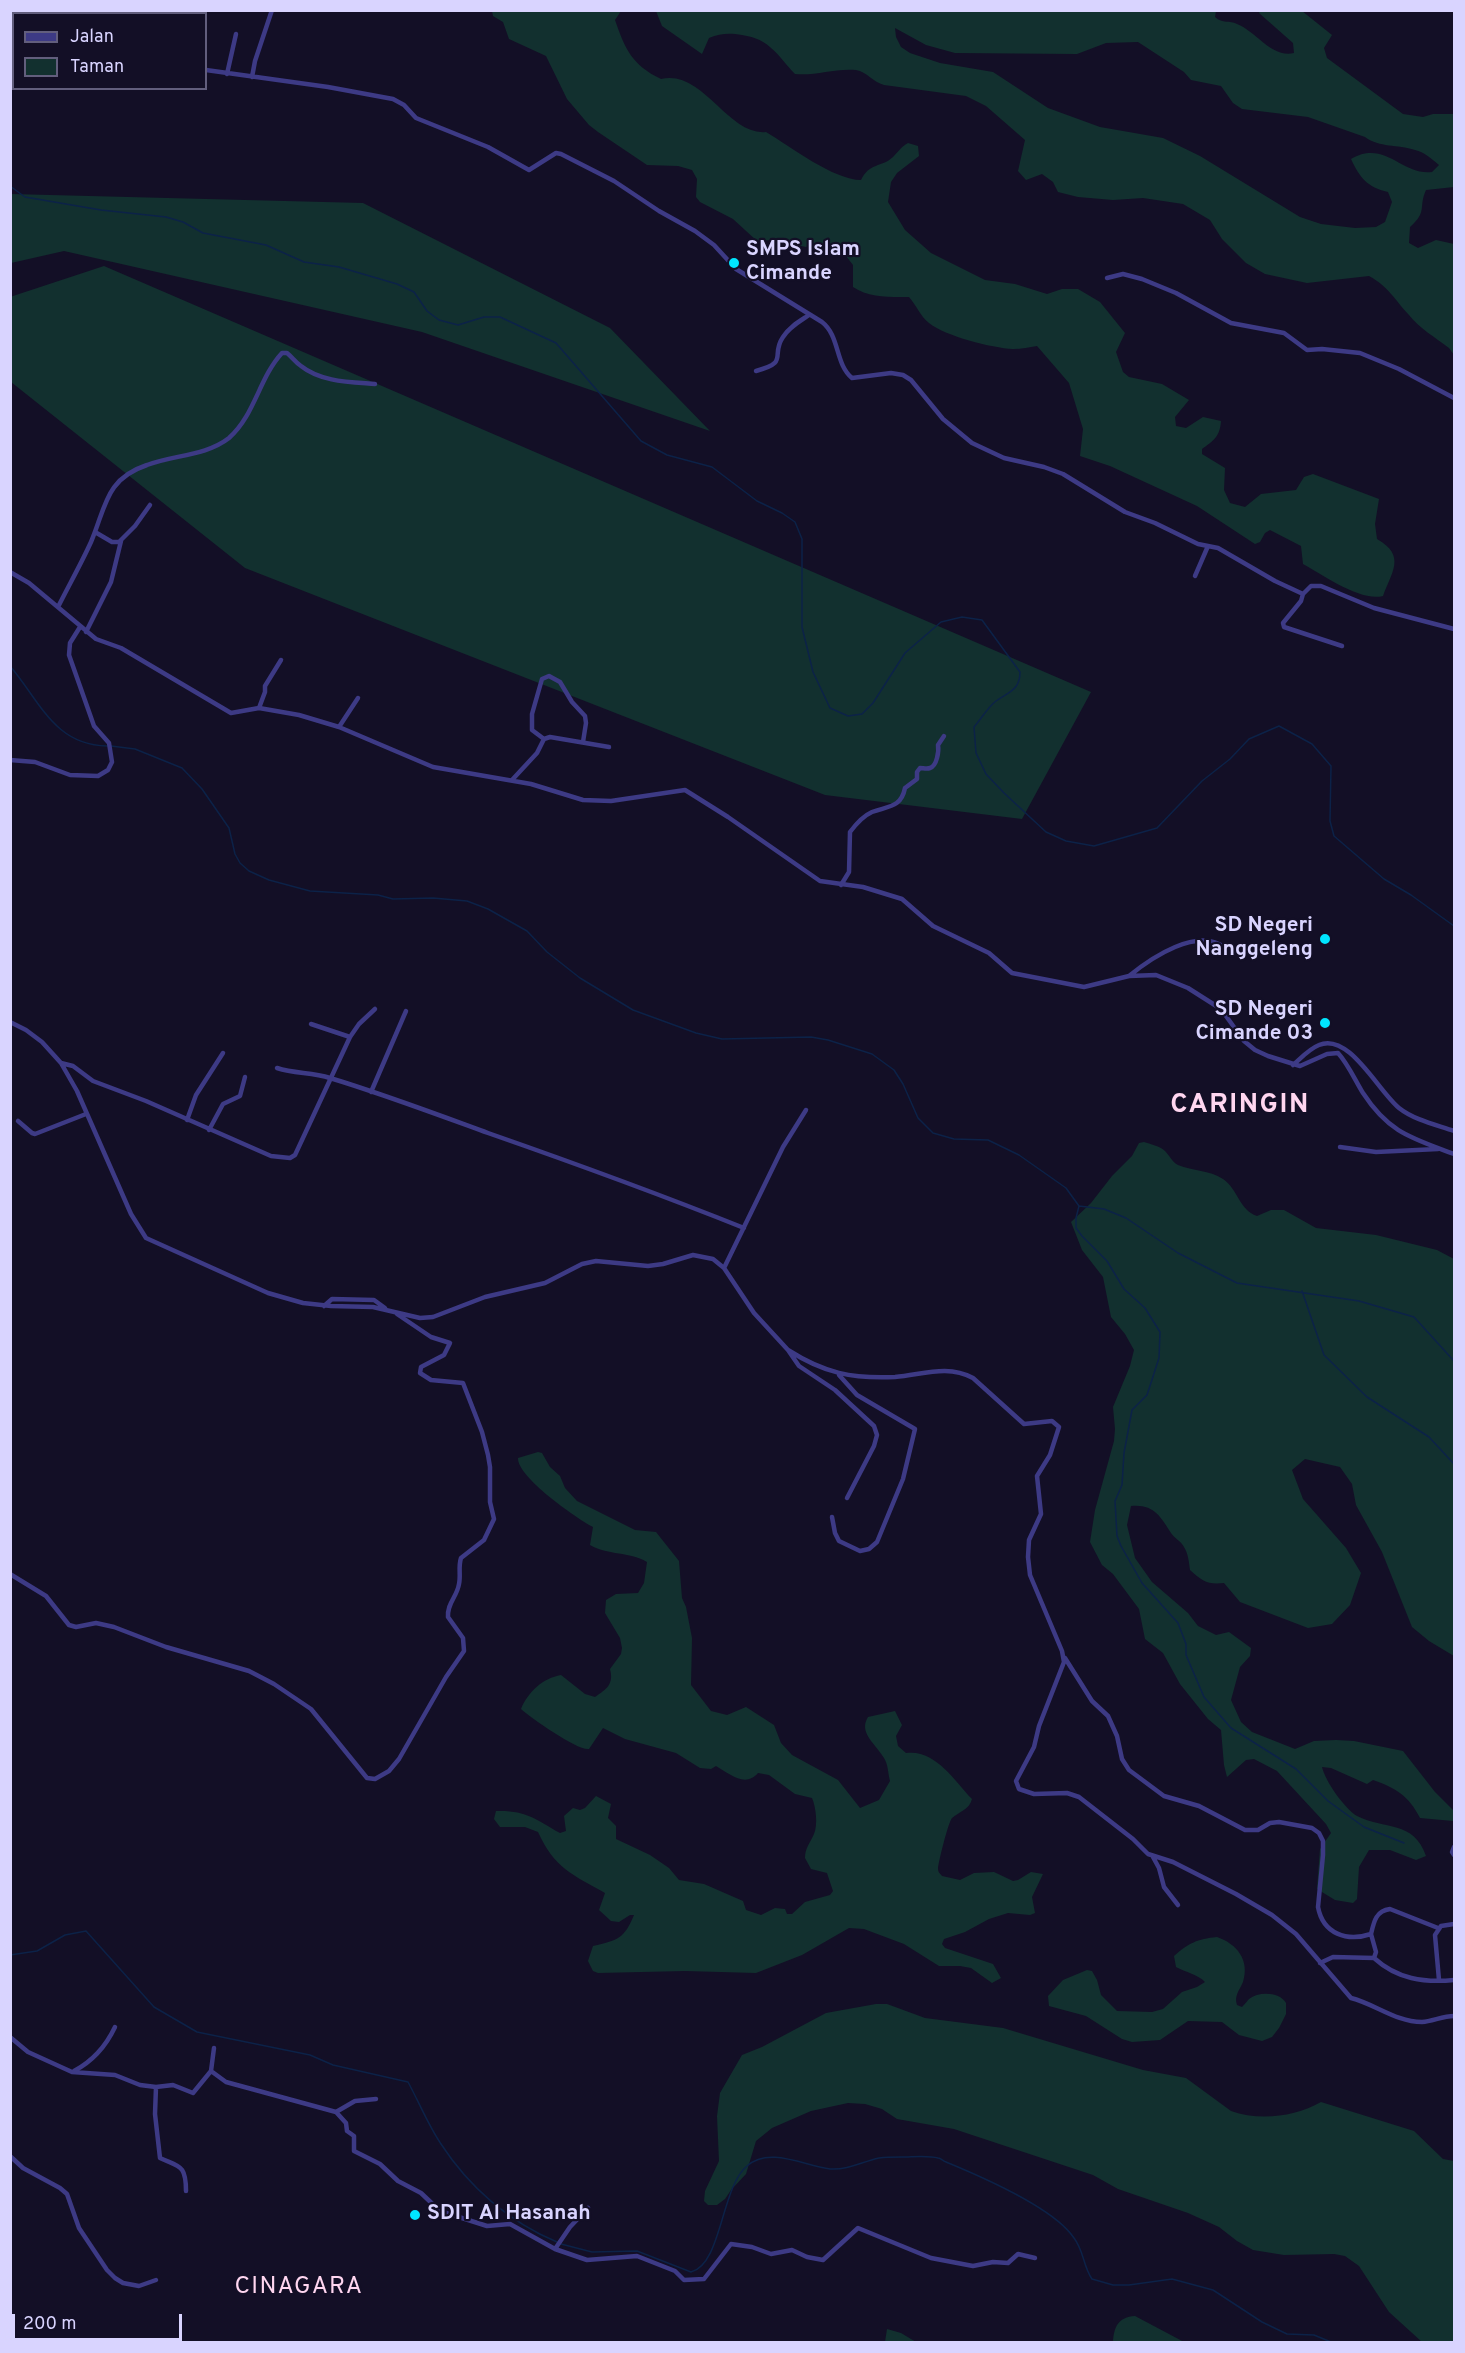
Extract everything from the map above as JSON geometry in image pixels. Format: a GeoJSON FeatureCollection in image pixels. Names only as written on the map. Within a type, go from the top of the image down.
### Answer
{"type":"FeatureCollection","features":[{"type":"Feature","properties":{"kind":"street"},"geometry":{"type":"LineString","coordinates":[[252,77],[272,10]]}},
{"type":"Feature","properties":{"kind":"street"},"geometry":{"type":"LineString","coordinates":[[227,74],[236,34]]}},
{"type":"Feature","properties":{"kind":"street"},"geometry":{"type":"LineString","coordinates":[[207,70],[360,92],[393,99],[404,105],[416,118],[488,147],[528,170],[556,153],[561,154],[632,191],[659,211],[699,234],[722,252],[736,269],[822,322],[831,331],[841,360],[848,375],[852,378],[856,380],[891,373],[903,375],[911,380],[950,426],[972,443],[1004,458],[1063,474],[1125,513],[1218,548],[1275,582],[1303,594]]}},
{"type":"Feature","properties":{"kind":"street"},"geometry":{"type":"LineString","coordinates":[[1107,278],[1123,274],[1142,279],[1176,293],[1231,323],[1284,333],[1307,350],[1322,349],[1360,353],[1400,369],[1455,398]]}},
{"type":"Feature","properties":{"kind":"street"},"geometry":{"type":"LineString","coordinates":[[756,371],[771,367],[777,362],[784,335],[791,327],[809,315]]}},
{"type":"Feature","properties":{"kind":"street"},"geometry":{"type":"LineString","coordinates":[[58,607],[95,532],[106,499],[119,480],[145,465],[213,448],[235,432],[249,414],[282,353],[287,352],[300,366],[317,375],[335,380],[375,384]]}},
{"type":"Feature","properties":{"kind":"street"},"geometry":{"type":"LineString","coordinates":[[86,632],[111,582],[121,541],[150,505]]}},
{"type":"Feature","properties":{"kind":"street"},"geometry":{"type":"LineString","coordinates":[[95,532],[111,542],[121,541]]}},
{"type":"Feature","properties":{"kind":"street"},"geometry":{"type":"LineString","coordinates":[[1195,576],[1208,546]]}},
{"type":"Feature","properties":{"kind":"street"},"geometry":{"type":"LineString","coordinates":[[10,572],[29,582],[86,632],[100,641],[126,651],[228,712],[259,708],[299,716],[339,727],[434,767],[512,780],[570,797],[598,801],[685,790],[736,822],[820,881],[880,891],[902,899],[933,926],[989,954],[1004,968],[1020,975],[1084,987],[1129,976],[1156,975],[1188,988],[1221,1009],[1244,1041],[1268,1056],[1293,1065],[1304,1065],[1327,1054],[1338,1053],[1379,1116],[1397,1131],[1455,1154]]}},
{"type":"Feature","properties":{"kind":"street"},"geometry":{"type":"LineString","coordinates":[[1342,646],[1284,627],[1283,623],[1311,586],[1321,586],[1374,608],[1455,629]]}},
{"type":"Feature","properties":{"kind":"street"},"geometry":{"type":"LineString","coordinates":[[10,760],[35,762],[70,775],[98,776],[110,767],[109,746],[94,726],[69,655],[70,644],[80,627]]}},
{"type":"Feature","properties":{"kind":"street"},"geometry":{"type":"LineString","coordinates":[[259,708],[265,686],[281,660]]}},
{"type":"Feature","properties":{"kind":"street"},"geometry":{"type":"LineString","coordinates":[[544,739],[532,730],[532,714],[542,679],[549,676],[560,682],[572,702],[585,716],[583,742]]}},
{"type":"Feature","properties":{"kind":"street"},"geometry":{"type":"LineString","coordinates":[[339,727],[358,698]]}},
{"type":"Feature","properties":{"kind":"street"},"geometry":{"type":"LineString","coordinates":[[841,885],[849,872],[850,832],[865,816],[896,805],[904,795],[905,788],[917,779],[917,772],[920,768],[930,768],[934,765],[939,750],[938,745],[944,736]]}},
{"type":"Feature","properties":{"kind":"street"},"geometry":{"type":"LineString","coordinates":[[512,780],[537,753],[544,739],[550,737],[609,747]]}},
{"type":"Feature","properties":{"kind":"street"},"geometry":{"type":"LineString","coordinates":[[1129,976],[1148,960],[1180,946],[1209,939],[1225,948]]}},
{"type":"Feature","properties":{"kind":"street"},"geometry":{"type":"LineString","coordinates":[[61,1063],[73,1066],[93,1081],[111,1086],[271,1156],[290,1158],[294,1155],[350,1037],[359,1024],[375,1010]]}},
{"type":"Feature","properties":{"kind":"street"},"geometry":{"type":"LineString","coordinates":[[370,1092],[406,1011]]}},
{"type":"Feature","properties":{"kind":"street"},"geometry":{"type":"LineString","coordinates":[[10,1022],[42,1042],[61,1063],[77,1091],[132,1214],[146,1238],[268,1293],[303,1303],[385,1309],[410,1317],[433,1317],[485,1298],[545,1283],[582,1264],[596,1261],[653,1266],[698,1255],[708,1256],[724,1268],[761,1322],[788,1350],[799,1366],[835,1390],[870,1421],[876,1430],[870,1458],[847,1498]]}},
{"type":"Feature","properties":{"kind":"street"},"geometry":{"type":"LineString","coordinates":[[311,1024],[350,1037]]}},
{"type":"Feature","properties":{"kind":"street"},"geometry":{"type":"LineString","coordinates":[[1293,1065],[1312,1048],[1321,1044],[1334,1043],[1343,1047],[1400,1109],[1455,1131]]}},
{"type":"Feature","properties":{"kind":"street"},"geometry":{"type":"LineString","coordinates":[[187,1120],[196,1095],[223,1053]]}},
{"type":"Feature","properties":{"kind":"street"},"geometry":{"type":"LineString","coordinates":[[277,1068],[296,1074],[306,1072],[330,1078],[583,1167],[744,1228]]}},
{"type":"Feature","properties":{"kind":"street"},"geometry":{"type":"LineString","coordinates":[[209,1130],[223,1104],[240,1096],[245,1077]]}},
{"type":"Feature","properties":{"kind":"street"},"geometry":{"type":"LineString","coordinates":[[724,1268],[783,1147],[806,1110]]}},
{"type":"Feature","properties":{"kind":"street"},"geometry":{"type":"LineString","coordinates":[[18,1121],[35,1134],[86,1114]]}},
{"type":"Feature","properties":{"kind":"street"},"geometry":{"type":"LineString","coordinates":[[1340,1147],[1376,1152],[1440,1149]]}},
{"type":"Feature","properties":{"kind":"street"},"geometry":{"type":"LineString","coordinates":[[10,1574],[46,1596],[69,1625],[76,1627],[96,1623],[114,1627],[166,1647],[249,1671],[274,1684],[310,1709],[367,1778],[375,1779],[389,1771],[399,1760],[446,1677],[464,1651],[463,1638],[448,1617],[450,1601],[460,1582],[458,1570],[460,1558],[484,1540],[494,1519],[490,1502],[489,1455],[463,1383],[431,1380],[420,1373],[421,1367],[449,1349],[450,1343],[431,1337],[396,1312]]}},
{"type":"Feature","properties":{"kind":"street"},"geometry":{"type":"LineString","coordinates":[[788,1350],[824,1370],[838,1374],[886,1377],[935,1370],[959,1372],[973,1378],[1024,1424],[1044,1421],[1057,1424],[1058,1430],[1050,1455],[1037,1476],[1041,1514],[1029,1540],[1030,1575],[1065,1658],[1092,1701],[1108,1716],[1117,1736],[1122,1759],[1129,1770],[1164,1796],[1199,1806],[1245,1830],[1258,1830],[1270,1823],[1279,1822],[1312,1828],[1319,1833],[1323,1841],[1318,1899],[1320,1915],[1334,1933],[1345,1938],[1371,1934]]}},
{"type":"Feature","properties":{"kind":"street"},"geometry":{"type":"LineString","coordinates":[[832,1517],[839,1540],[860,1551],[869,1549],[877,1542],[903,1479],[915,1429],[857,1395],[838,1374]]}},
{"type":"Feature","properties":{"kind":"street"},"geometry":{"type":"LineString","coordinates":[[1065,1658],[1039,1726],[1034,1747],[1016,1785],[1028,1793],[1066,1793],[1078,1797],[1153,1857],[1159,1868],[1164,1887],[1178,1905]]}},
{"type":"Feature","properties":{"kind":"street"},"geometry":{"type":"LineString","coordinates":[[1455,1847],[1452,1852],[1455,1855]]}},
{"type":"Feature","properties":{"kind":"street"},"geometry":{"type":"LineString","coordinates":[[1153,1857],[1173,1862],[1272,1915],[1296,1934],[1351,1998],[1362,2000],[1383,2012],[1415,2021],[1455,2016]]}},
{"type":"Feature","properties":{"kind":"street"},"geometry":{"type":"LineString","coordinates":[[1374,1958],[1376,1952],[1371,1934],[1377,1914],[1383,1910],[1390,1909],[1438,1928]]}},
{"type":"Feature","properties":{"kind":"street"},"geometry":{"type":"LineString","coordinates":[[1439,1980],[1435,1935],[1438,1928],[1455,1918]]}},
{"type":"Feature","properties":{"kind":"street"},"geometry":{"type":"LineString","coordinates":[[1447,1924],[1455,1924]]}},
{"type":"Feature","properties":{"kind":"street"},"geometry":{"type":"LineString","coordinates":[[1320,1963],[1333,1957],[1374,1958],[1387,1969],[1406,1978],[1455,1980]]}},
{"type":"Feature","properties":{"kind":"street"},"geometry":{"type":"LineString","coordinates":[[72,2072],[99,2052],[115,2027]]}},
{"type":"Feature","properties":{"kind":"street"},"geometry":{"type":"LineString","coordinates":[[10,2037],[27,2052],[72,2072],[115,2075],[140,2085],[156,2087],[173,2085],[193,2093],[211,2071],[214,2048]]}},
{"type":"Feature","properties":{"kind":"street"},"geometry":{"type":"LineString","coordinates":[[211,2071],[226,2082],[336,2112],[346,2123],[347,2131],[354,2136],[354,2151],[380,2164],[398,2181],[421,2193],[440,2211],[487,2226],[510,2224],[556,2249],[587,2260],[637,2256],[675,2271],[684,2280],[704,2279],[731,2244],[752,2247],[771,2254],[792,2250],[807,2257],[823,2260],[858,2228],[931,2258],[973,2266],[993,2262],[1008,2263],[1018,2254],[1035,2258]]}},
{"type":"Feature","properties":{"kind":"street"},"geometry":{"type":"LineString","coordinates":[[156,2087],[155,2114],[160,2158],[172,2161],[180,2167],[186,2182],[186,2192]]}},
{"type":"Feature","properties":{"kind":"street"},"geometry":{"type":"LineString","coordinates":[[336,2112],[355,2101],[376,2099]]}},
{"type":"Feature","properties":{"kind":"street"},"geometry":{"type":"LineString","coordinates":[[10,2156],[23,2168],[67,2194],[79,2228],[115,2278],[123,2283],[139,2286],[156,2280]]}},
{"type":"Feature","properties":{"kind":"street"},"geometry":{"type":"LineString","coordinates":[[556,2249],[562,2237],[588,2208]]}},
{"type":"Feature","properties":{"kind":"green space"},"geometry":{"type":"Polygon","coordinates":[[[492,11],[621,11],[615,20],[626,48],[636,62],[651,74],[661,79],[676,79],[690,84],[703,92],[739,124],[752,130],[766,132],[813,162],[850,179],[861,180],[868,170],[889,160],[908,143],[918,146],[919,156],[897,173],[891,182],[888,202],[905,230],[931,253],[985,280],[1015,284],[1047,294],[1062,289],[1078,289],[1100,302],[1125,333],[1116,352],[1123,372],[1129,377],[1162,384],[1189,400],[1175,417],[1176,426],[1186,428],[1203,417],[1221,421],[1217,435],[1202,449],[1202,454],[1225,468],[1224,490],[1230,503],[1245,507],[1261,494],[1296,490],[1304,477],[1313,474],[1379,499],[1375,524],[1377,539],[1386,545],[1394,558],[1393,572],[1383,596],[1374,597],[1353,591],[1303,564],[1301,546],[1270,530],[1265,533],[1260,542],[1255,544],[1197,506],[1110,466],[1080,456],[1083,429],[1069,383],[1037,346],[1013,349],[969,340],[936,328],[929,323],[909,297],[880,296],[859,291],[853,287],[853,265],[839,247],[822,244],[806,247],[773,240],[757,241],[733,219],[700,202],[696,197],[697,179],[692,170],[678,166],[647,165],[589,125],[567,99],[546,56],[509,39],[503,22],[493,16],[492,11]]]}},
{"type":"Feature","properties":{"kind":"green space"},"geometry":{"type":"Polygon","coordinates":[[[656,11],[1216,11],[1215,17],[1218,19],[1237,24],[1271,48],[1286,54],[1294,53],[1293,43],[1259,13],[1260,11],[1302,11],[1332,35],[1324,48],[1327,58],[1403,114],[1423,117],[1433,114],[1454,114],[1454,187],[1426,190],[1421,213],[1410,227],[1409,243],[1418,248],[1436,240],[1454,244],[1454,355],[1449,348],[1413,320],[1386,289],[1369,276],[1307,283],[1265,274],[1246,263],[1222,239],[1210,220],[1183,204],[1143,198],[1113,200],[1078,197],[1058,192],[1053,182],[1042,174],[1026,180],[1018,171],[1025,140],[986,106],[966,96],[884,85],[856,70],[795,74],[766,44],[742,35],[726,34],[709,38],[702,54],[662,26],[656,11]],[[895,28],[901,47],[910,53],[940,63],[993,72],[1048,108],[1100,127],[1163,138],[1200,156],[1300,217],[1321,224],[1355,228],[1376,227],[1385,222],[1392,202],[1388,192],[1365,181],[1351,159],[1363,154],[1374,153],[1384,155],[1421,172],[1432,172],[1439,165],[1418,151],[1377,143],[1308,117],[1242,109],[1233,103],[1221,86],[1191,80],[1184,72],[1138,42],[1106,43],[1077,54],[955,53],[926,45],[895,28]]]}},
{"type":"Feature","properties":{"kind":"green space"},"geometry":{"type":"Polygon","coordinates":[[[11,194],[363,203],[610,328],[710,431],[422,332],[64,251],[11,263],[11,194]]]}},
{"type":"Feature","properties":{"kind":"green space"},"geometry":{"type":"Polygon","coordinates":[[[104,266],[1091,692],[1022,819],[825,795],[245,568],[11,382],[10,297],[104,266]]]}},
{"type":"Feature","properties":{"kind":"green space"},"geometry":{"type":"Polygon","coordinates":[[[1144,1142],[1163,1149],[1178,1165],[1223,1179],[1246,1209],[1257,1216],[1271,1210],[1284,1210],[1316,1228],[1376,1235],[1437,1250],[1454,1259],[1454,1656],[1429,1641],[1412,1627],[1382,1552],[1356,1505],[1352,1484],[1340,1467],[1305,1459],[1292,1470],[1303,1499],[1346,1548],[1361,1573],[1350,1605],[1332,1624],[1308,1628],[1240,1602],[1224,1583],[1209,1583],[1202,1579],[1190,1570],[1183,1545],[1172,1535],[1160,1516],[1151,1509],[1131,1506],[1127,1525],[1135,1558],[1152,1582],[1188,1613],[1198,1626],[1216,1635],[1229,1632],[1251,1648],[1250,1656],[1240,1667],[1231,1700],[1241,1722],[1252,1732],[1295,1749],[1314,1741],[1336,1740],[1354,1741],[1403,1751],[1435,1792],[1454,1811],[1453,1821],[1420,1818],[1406,1798],[1388,1786],[1373,1780],[1367,1784],[1331,1768],[1322,1767],[1331,1787],[1352,1812],[1367,1820],[1406,1831],[1421,1845],[1426,1856],[1416,1860],[1390,1850],[1369,1850],[1359,1867],[1357,1899],[1353,1903],[1335,1900],[1317,1889],[1320,1849],[1331,1833],[1326,1824],[1277,1771],[1254,1759],[1246,1760],[1227,1777],[1221,1730],[1208,1719],[1180,1684],[1163,1653],[1145,1639],[1139,1609],[1113,1574],[1102,1565],[1090,1542],[1095,1510],[1114,1441],[1113,1407],[1134,1350],[1111,1317],[1103,1277],[1082,1250],[1071,1222],[1132,1156],[1139,1143],[1144,1142]]]}},
{"type":"Feature","properties":{"kind":"green space"},"geometry":{"type":"Polygon","coordinates":[[[542,1453],[550,1467],[560,1476],[565,1488],[577,1501],[635,1530],[656,1532],[679,1561],[682,1598],[692,1638],[691,1685],[711,1711],[727,1715],[746,1707],[774,1725],[781,1743],[792,1755],[838,1780],[860,1808],[879,1800],[890,1781],[885,1760],[869,1738],[865,1723],[868,1717],[895,1711],[902,1725],[896,1736],[898,1746],[906,1753],[916,1753],[935,1761],[972,1799],[966,1808],[950,1821],[938,1868],[942,1876],[960,1880],[974,1873],[994,1872],[1013,1881],[1031,1872],[1043,1874],[1032,1897],[1035,1913],[1030,1915],[1008,1913],[944,1939],[942,1944],[945,1948],[993,1964],[1001,1978],[992,1983],[971,1968],[939,1966],[904,1944],[864,1929],[849,1928],[802,1955],[756,1973],[685,1971],[598,1973],[593,1971],[588,1961],[593,1946],[609,1942],[623,1934],[634,1915],[619,1922],[611,1921],[599,1910],[605,1893],[558,1863],[538,1832],[525,1827],[500,1827],[494,1819],[496,1811],[523,1814],[560,1833],[566,1831],[564,1816],[573,1808],[580,1810],[585,1808],[596,1796],[611,1804],[608,1818],[616,1826],[616,1839],[650,1855],[669,1868],[679,1880],[704,1884],[743,1901],[746,1910],[761,1915],[775,1908],[785,1909],[787,1914],[792,1914],[805,1902],[830,1895],[833,1891],[827,1873],[811,1869],[805,1858],[816,1826],[812,1798],[795,1794],[769,1775],[758,1773],[748,1779],[743,1779],[732,1776],[716,1766],[711,1769],[700,1768],[676,1753],[625,1739],[603,1728],[589,1749],[583,1748],[555,1733],[521,1709],[537,1687],[548,1679],[561,1675],[585,1694],[595,1697],[606,1689],[611,1679],[610,1669],[621,1654],[622,1648],[620,1638],[605,1613],[606,1600],[616,1594],[638,1593],[644,1583],[647,1562],[590,1545],[593,1527],[537,1486],[520,1466],[518,1458],[542,1453]]]}},
{"type":"Feature","properties":{"kind":"green space"},"geometry":{"type":"Polygon","coordinates":[[[1217,1937],[1236,1949],[1243,1960],[1245,1974],[1237,1996],[1237,2005],[1242,2007],[1253,1996],[1264,1994],[1279,1997],[1286,2003],[1286,2014],[1272,2037],[1262,2041],[1239,2035],[1222,2022],[1188,2021],[1160,2040],[1132,2042],[1122,2039],[1086,2016],[1049,2006],[1048,1996],[1063,1980],[1087,1970],[1092,1971],[1101,1995],[1117,2011],[1152,2012],[1163,2009],[1182,1992],[1205,1982],[1196,1975],[1176,1967],[1174,1956],[1194,1942],[1217,1937]]]}},
{"type":"Feature","properties":{"kind":"green space"},"geometry":{"type":"Polygon","coordinates":[[[887,2004],[925,2018],[1003,2028],[1143,2070],[1186,2078],[1231,2111],[1242,2114],[1277,2116],[1300,2111],[1321,2102],[1414,2131],[1443,2159],[1454,2161],[1454,2342],[1422,2342],[1389,2312],[1359,2266],[1345,2256],[1334,2254],[1284,2255],[1253,2250],[1219,2227],[1188,2213],[1118,2189],[1093,2175],[954,2129],[897,2119],[882,2109],[865,2104],[848,2103],[811,2111],[772,2128],[756,2141],[746,2174],[725,2199],[717,2205],[708,2205],[704,2201],[705,2191],[719,2161],[717,2116],[720,2093],[742,2055],[826,2013],[887,2004]]]}},
{"type":"Feature","properties":{"kind":"green space"},"geometry":{"type":"Polygon","coordinates":[[[1135,2316],[1184,2342],[1113,2342],[1118,2324],[1125,2318],[1135,2316]]]}},
{"type":"Feature","properties":{"kind":"green space"},"geometry":{"type":"Polygon","coordinates":[[[887,2329],[901,2333],[916,2342],[885,2342],[887,2329]]]}},
{"type":"Feature","properties":{"kind":"waterway"},"geometry":{"type":"LineString","coordinates":[[10,186],[25,197],[101,210],[166,217],[183,222],[203,233],[266,245],[304,262],[339,267],[397,284],[414,292],[427,311],[439,320],[458,325],[484,317],[500,317],[556,343],[641,441],[667,455],[712,467],[757,501],[795,522],[802,539],[802,627],[813,672],[830,708],[848,716],[862,714],[873,703],[905,653],[941,622],[962,617],[982,620],[1020,672],[1020,678],[1016,687],[993,704],[974,727],[976,753],[986,774],[1046,832],[1066,841],[1094,846],[1157,828],[1202,781],[1230,759],[1249,739],[1279,726],[1312,744],[1331,766],[1330,821],[1334,836],[1384,879],[1454,926]]}},
{"type":"Feature","properties":{"kind":"waterway"},"geometry":{"type":"LineString","coordinates":[[10,666],[50,719],[61,729],[89,744],[107,746]]}},
{"type":"Feature","properties":{"kind":"waterway"},"geometry":{"type":"LineString","coordinates":[[111,746],[135,749],[182,768],[202,789],[229,828],[235,854],[240,863],[249,871],[269,880],[310,891],[378,895],[393,899],[433,898],[467,901],[488,909],[527,931],[547,952],[580,978],[633,1010],[696,1033],[722,1039],[811,1037],[872,1054],[894,1070],[918,1118],[933,1133],[954,1139],[988,1140],[1019,1155],[1066,1188],[1079,1206],[1104,1209],[1126,1218],[1178,1253],[1237,1283],[1359,1301],[1414,1317],[1454,1361]]}},
{"type":"Feature","properties":{"kind":"waterway"},"geometry":{"type":"LineString","coordinates":[[1079,1206],[1076,1228],[1107,1261],[1124,1289],[1145,1308],[1160,1332],[1159,1358],[1147,1395],[1132,1410],[1124,1453],[1122,1485],[1115,1501],[1117,1536],[1121,1546],[1142,1583],[1178,1623],[1186,1644],[1186,1655],[1204,1697],[1231,1728],[1296,1769],[1328,1801],[1364,1827],[1404,1843]]}},
{"type":"Feature","properties":{"kind":"waterway"},"geometry":{"type":"LineString","coordinates":[[1302,1291],[1324,1355],[1367,1397],[1429,1437],[1454,1464]]}},
{"type":"Feature","properties":{"kind":"waterway"},"geometry":{"type":"LineString","coordinates":[[10,1955],[37,1951],[65,1935],[86,1931],[154,2007],[197,2032],[310,2055],[333,2065],[408,2082],[436,2137],[477,2189],[507,2214],[539,2234],[557,2242]]}},
{"type":"Feature","properties":{"kind":"waterway"},"geometry":{"type":"LineString","coordinates":[[561,2244],[592,2252],[637,2251],[691,2272],[701,2266],[709,2255],[738,2176],[756,2160],[776,2157],[837,2169],[882,2158],[934,2157],[996,2184],[1050,2215],[1074,2238],[1092,2279],[1113,2285],[1172,2279],[1213,2290],[1262,2322],[1287,2334],[1314,2335],[1331,2342]]}},
{"type":"Feature","properties":{"kind":"place","name":"SMPS Islam Cimande"},"geometry":{"type":"Point","coordinates":[734,263]}},
{"type":"Feature","properties":{"kind":"place","name":"SD Negeri Nanggeleng"},"geometry":{"type":"Point","coordinates":[1325,939]}},
{"type":"Feature","properties":{"kind":"place","name":"SD Negeri Cimande 03"},"geometry":{"type":"Point","coordinates":[1325,1023]}},
{"type":"Feature","properties":{"kind":"place","name":"SDIT Al Hasanah"},"geometry":{"type":"Point","coordinates":[415,2215]}},
{"type":"Feature","properties":{"kind":"district","name":"CARINGIN"},"geometry":{"type":"Point","coordinates":[1240,1107]}},
{"type":"Feature","properties":{"kind":"district","name":"CINAGARA"},"geometry":{"type":"Point","coordinates":[299,2288]}}]}
